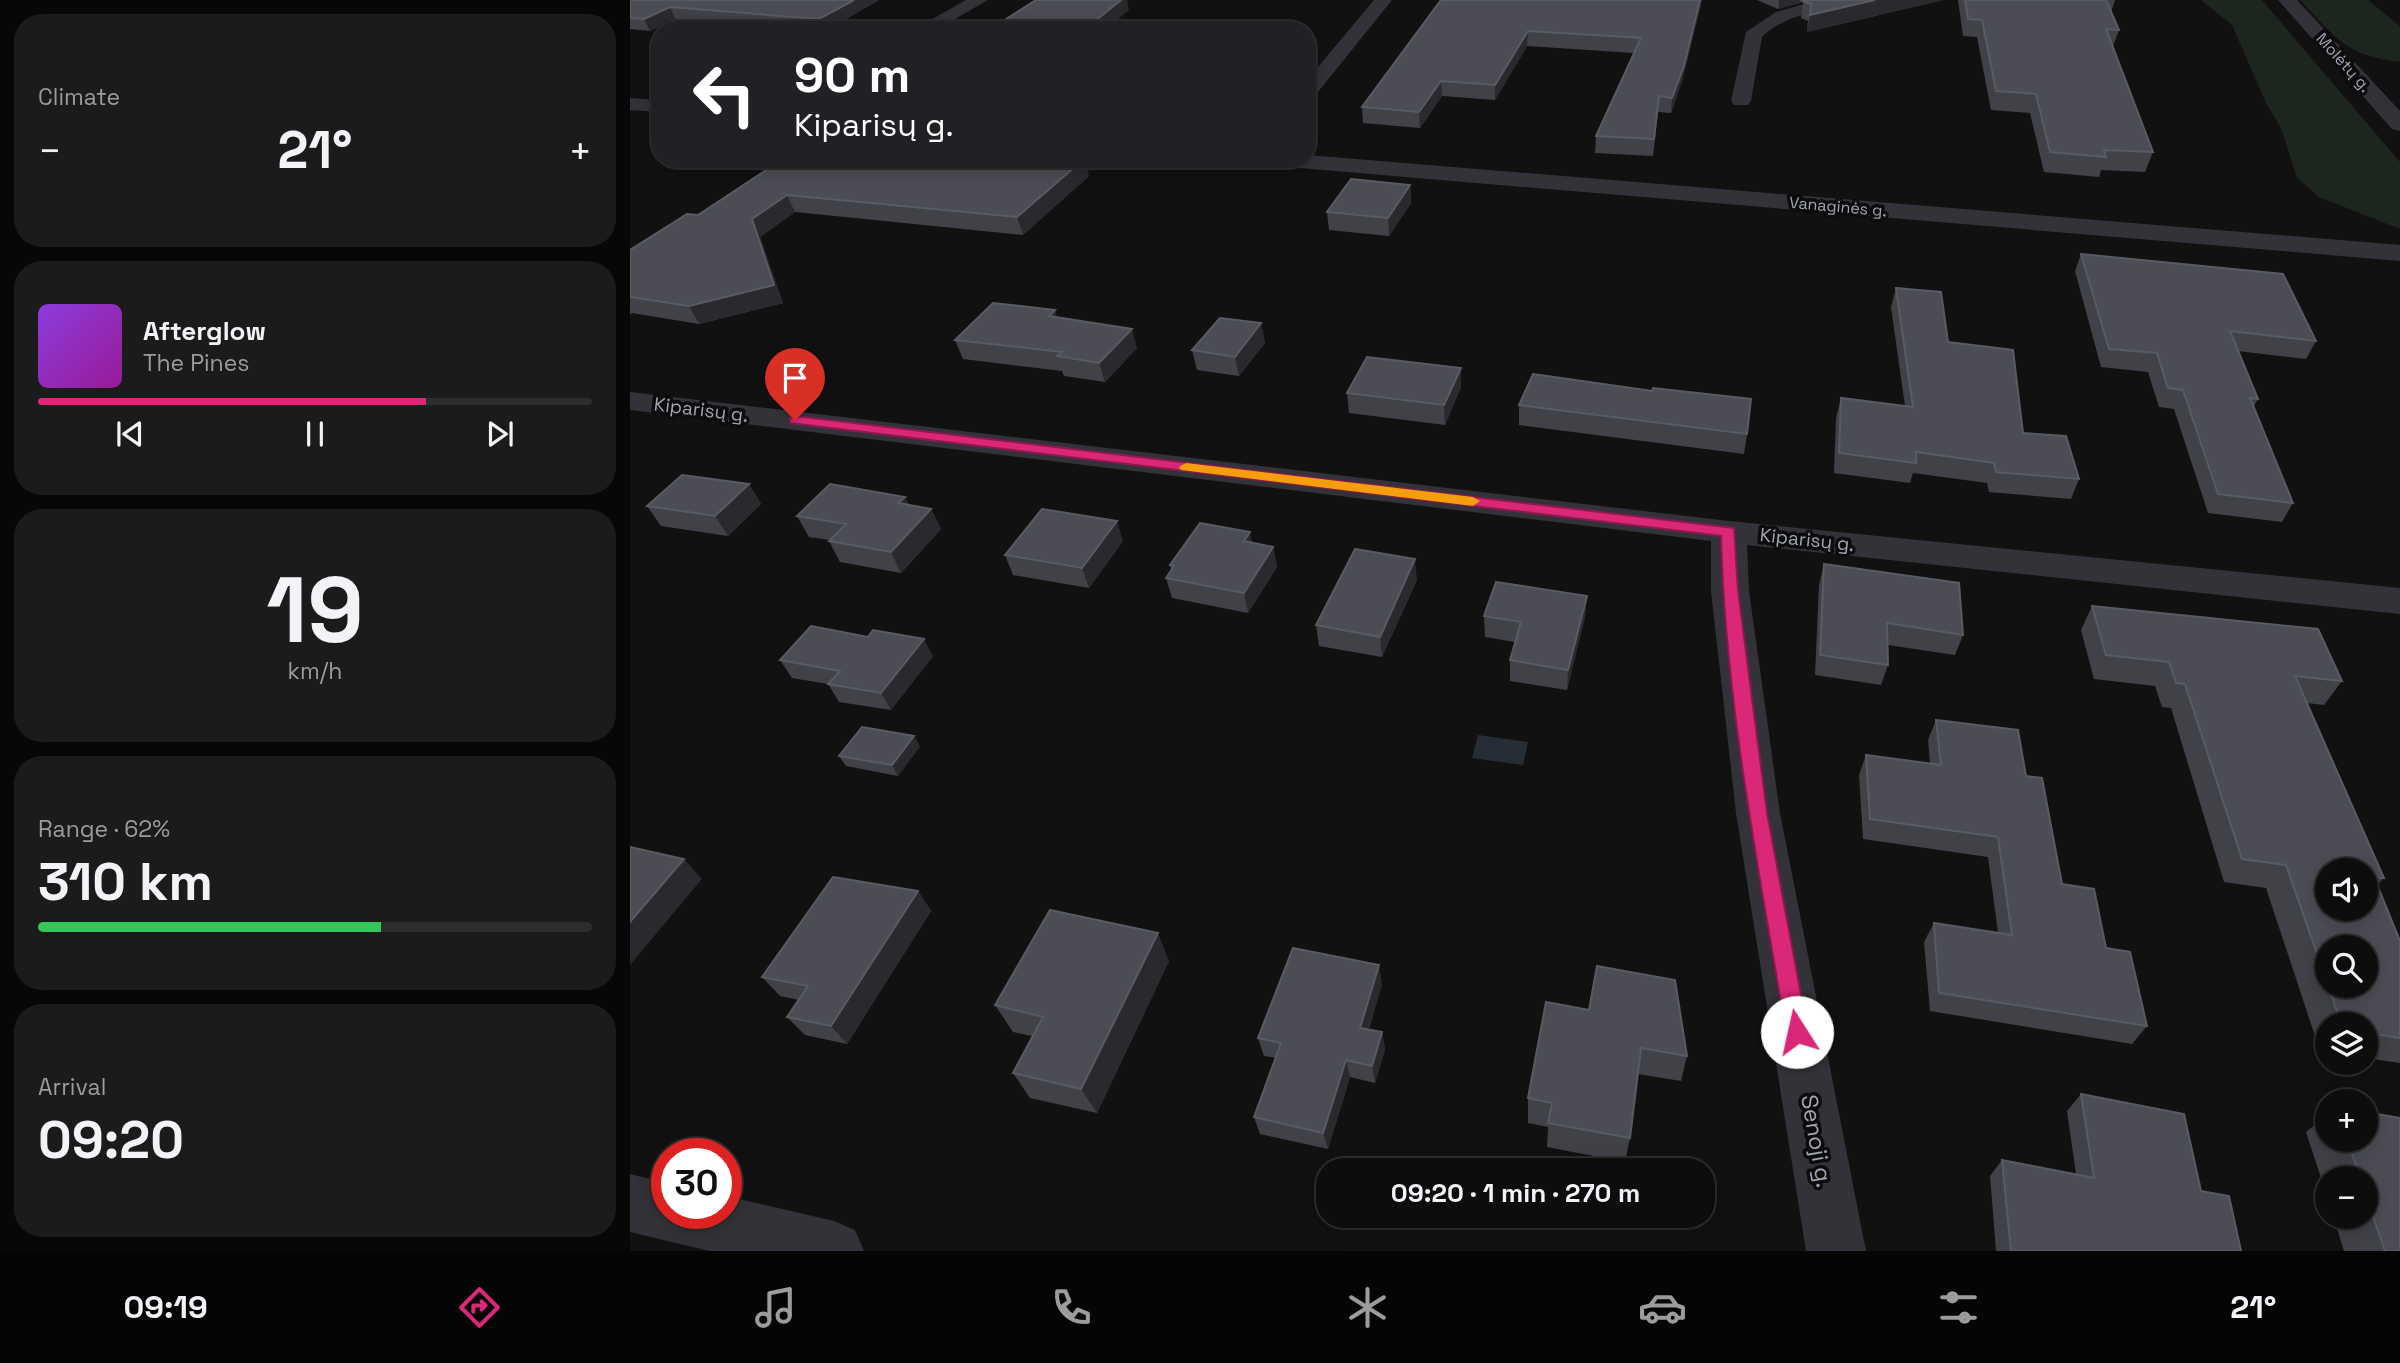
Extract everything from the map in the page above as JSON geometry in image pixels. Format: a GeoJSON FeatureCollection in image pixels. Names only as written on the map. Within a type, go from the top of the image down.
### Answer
{"type":"FeatureCollection","features":[{"type":"Feature","properties":{"kind":"street"},"geometry":{"type":"LineString","coordinates":[[939,21],[979,0]]}},
{"type":"Feature","properties":{"kind":"street"},"geometry":{"type":"LineString","coordinates":[[1316,82],[1383,0]]}},
{"type":"Feature","properties":{"kind":"street"},"geometry":{"type":"LineString","coordinates":[[1741,101],[1753,36],[1758,30],[1790,14],[1844,0]]}},
{"type":"Feature","properties":{"kind":"street","name":"Molėtų g."},"geometry":{"type":"LineString","coordinates":[[2287,0],[2400,124]]}},
{"type":"Feature","properties":{"kind":"street"},"geometry":{"type":"LineString","coordinates":[[630,104],[651,105]]}},
{"type":"Feature","properties":{"kind":"street","name":"Vanaginės g."},"geometry":{"type":"LineString","coordinates":[[1316,162],[2400,253]]}},
{"type":"Feature","properties":{"kind":"street","name":"Kiparisų g."},"geometry":{"type":"LineString","coordinates":[[630,401],[1729,532],[2400,601]]}},
{"type":"Feature","properties":{"kind":"street","name":"Senoji g."},"geometry":{"type":"LineString","coordinates":[[1729,532],[1730,591],[1758,813],[1836,1251]]}},
{"type":"Feature","properties":{"kind":"street"},"geometry":{"type":"LineString","coordinates":[[630,1203],[651,1208]]}},
{"type":"Feature","properties":{"kind":"street"},"geometry":{"type":"LineString","coordinates":[[740,1229],[834,1251]]}},
{"type":"Feature","properties":{"kind":"shaded area"},"geometry":{"type":"Polygon","coordinates":[[[2201,0],[2262,0],[2400,162],[2400,229],[2319,197],[2297,178],[2281,128],[2266,103],[2232,25],[2201,0]]]}},
{"type":"Feature","properties":{"kind":"shaded area"},"geometry":{"type":"Polygon","coordinates":[[[2300,0],[2368,0],[2400,26],[2400,62],[2354,50],[2333,34],[2300,0]]]}},
{"type":"Feature","properties":{"kind":"shaded area"},"geometry":{"type":"Polygon","coordinates":[[[1478,735],[1528,742],[1523,765],[1472,758],[1478,735]]]}},
{"type":"Feature","properties":{"kind":"building"},"geometry":{"type":"Polygon","coordinates":[[[630,0],[854,0],[819,19],[670,7],[644,19],[630,18],[630,0]]]}},
{"type":"Feature","properties":{"kind":"building"},"geometry":{"type":"Polygon","coordinates":[[[1036,0],[1121,0],[1095,21],[1003,21],[1036,0]]]}},
{"type":"Feature","properties":{"kind":"building"},"geometry":{"type":"Polygon","coordinates":[[[1441,0],[1700,0],[1684,66],[1672,98],[1659,96],[1654,139],[1596,136],[1641,38],[1528,31],[1495,85],[1441,81],[1419,112],[1362,107],[1441,0]]]}},
{"type":"Feature","properties":{"kind":"building"},"geometry":{"type":"Polygon","coordinates":[[[1875,0],[1810,15],[1811,4],[1803,1],[1875,0]]]}},
{"type":"Feature","properties":{"kind":"building"},"geometry":{"type":"Polygon","coordinates":[[[1965,0],[2106,0],[2119,30],[2106,29],[2153,152],[2104,150],[2106,157],[2050,152],[2036,94],[1996,91],[1982,20],[1968,19],[1965,0]]]}},
{"type":"Feature","properties":{"kind":"building"},"geometry":{"type":"Polygon","coordinates":[[[769,168],[1074,168],[1017,217],[787,195],[752,219],[774,285],[689,306],[630,297],[630,250],[687,214],[698,215],[769,168]]]}},
{"type":"Feature","properties":{"kind":"building"},"geometry":{"type":"Polygon","coordinates":[[[1351,179],[1410,185],[1388,218],[1327,212],[1351,179]]]}},
{"type":"Feature","properties":{"kind":"building"},"geometry":{"type":"Polygon","coordinates":[[[2081,254],[2283,274],[2316,341],[2230,331],[2258,399],[2250,398],[2293,503],[2218,494],[2183,390],[2168,388],[2157,353],[2109,349],[2081,254]]]}},
{"type":"Feature","properties":{"kind":"building"},"geometry":{"type":"Polygon","coordinates":[[[1896,288],[1941,292],[1948,342],[2013,350],[2023,433],[2066,436],[2079,479],[1996,472],[1994,463],[1916,452],[1916,463],[1839,453],[1841,398],[1913,407],[1896,288]]]}},
{"type":"Feature","properties":{"kind":"building"},"geometry":{"type":"Polygon","coordinates":[[[993,303],[1055,310],[1049,316],[1132,329],[1099,363],[1057,356],[1062,352],[955,340],[993,303]]]}},
{"type":"Feature","properties":{"kind":"building"},"geometry":{"type":"Polygon","coordinates":[[[1220,318],[1261,323],[1235,357],[1192,350],[1220,318]]]}},
{"type":"Feature","properties":{"kind":"building"},"geometry":{"type":"Polygon","coordinates":[[[1367,357],[1461,368],[1444,405],[1347,393],[1367,357]]]}},
{"type":"Feature","properties":{"kind":"building"},"geometry":{"type":"Polygon","coordinates":[[[1533,374],[1652,391],[1653,388],[1751,399],[1747,434],[1519,405],[1533,374]]]}},
{"type":"Feature","properties":{"kind":"building"},"geometry":{"type":"Polygon","coordinates":[[[682,475],[749,484],[715,516],[647,506],[682,475]]]}},
{"type":"Feature","properties":{"kind":"building"},"geometry":{"type":"Polygon","coordinates":[[[830,484],[905,497],[898,503],[931,509],[891,552],[829,541],[846,524],[797,516],[830,484]]]}},
{"type":"Feature","properties":{"kind":"building"},"geometry":{"type":"Polygon","coordinates":[[[1042,509],[1117,521],[1082,568],[1005,555],[1042,509]]]}},
{"type":"Feature","properties":{"kind":"building"},"geometry":{"type":"Polygon","coordinates":[[[1200,523],[1250,532],[1244,541],[1273,547],[1244,593],[1166,578],[1174,566],[1170,565],[1200,523]]]}},
{"type":"Feature","properties":{"kind":"building"},"geometry":{"type":"Polygon","coordinates":[[[1355,549],[1415,559],[1380,637],[1316,625],[1355,549]]]}},
{"type":"Feature","properties":{"kind":"building"},"geometry":{"type":"Polygon","coordinates":[[[1824,564],[1959,583],[1963,635],[1887,623],[1888,665],[1820,655],[1824,564]]]}},
{"type":"Feature","properties":{"kind":"building"},"geometry":{"type":"Polygon","coordinates":[[[1496,582],[1587,596],[1568,670],[1510,660],[1521,622],[1484,616],[1496,582]]]}},
{"type":"Feature","properties":{"kind":"building"},"geometry":{"type":"Polygon","coordinates":[[[2092,606],[2318,629],[2342,681],[2295,676],[2375,858],[2315,858],[2315,921],[2378,921],[2378,887],[2400,941],[2400,1038],[2378,1035],[2378,1012],[2337,1012],[2332,998],[2378,998],[2378,935],[2315,935],[2315,949],[2286,865],[2242,859],[2185,684],[2176,683],[2169,662],[2106,655],[2092,606]]]}},
{"type":"Feature","properties":{"kind":"building"},"geometry":{"type":"Polygon","coordinates":[[[811,626],[868,637],[873,630],[924,639],[881,693],[828,684],[840,671],[780,660],[811,626]]]}},
{"type":"Feature","properties":{"kind":"building"},"geometry":{"type":"Polygon","coordinates":[[[1936,720],[2018,730],[2026,776],[2042,778],[2062,884],[2094,889],[2106,948],[2130,952],[2147,1026],[1939,993],[1934,923],[2012,935],[1998,837],[1870,819],[1866,755],[1941,765],[1936,720]]]}},
{"type":"Feature","properties":{"kind":"building"},"geometry":{"type":"Polygon","coordinates":[[[862,727],[914,736],[892,765],[839,756],[862,727]]]}},
{"type":"Feature","properties":{"kind":"building"},"geometry":{"type":"Polygon","coordinates":[[[630,847],[684,859],[630,922],[630,847]]]}},
{"type":"Feature","properties":{"kind":"building"},"geometry":{"type":"Polygon","coordinates":[[[2378,864],[2384,878],[2378,877],[2378,864]]]}},
{"type":"Feature","properties":{"kind":"building"},"geometry":{"type":"Polygon","coordinates":[[[833,877],[918,891],[831,1026],[787,1017],[808,986],[762,977],[833,877]]]}},
{"type":"Feature","properties":{"kind":"building"},"geometry":{"type":"Polygon","coordinates":[[[1050,910],[1158,933],[1081,1089],[1013,1073],[1043,1017],[995,1005],[1050,910]]]}},
{"type":"Feature","properties":{"kind":"building"},"geometry":{"type":"Polygon","coordinates":[[[1293,948],[1379,965],[1360,1028],[1382,1032],[1372,1066],[1346,1060],[1323,1133],[1254,1117],[1281,1043],[1258,1038],[1293,948]]]}},
{"type":"Feature","properties":{"kind":"building"},"geometry":{"type":"Polygon","coordinates":[[[1597,966],[1675,980],[1687,1056],[1641,1048],[1630,1138],[1548,1123],[1552,1103],[1528,1098],[1546,1002],[1589,1010],[1597,966]]]}},
{"type":"Feature","properties":{"kind":"building"},"geometry":{"type":"Polygon","coordinates":[[[2081,1094],[2184,1114],[2201,1191],[2229,1196],[2241,1251],[2011,1251],[2002,1160],[2094,1178],[2081,1094]]]}},
{"type":"Feature","properties":{"kind":"building"},"geometry":{"type":"Polygon","coordinates":[[[2378,1114],[2400,1118],[2400,1251],[2385,1251],[2377,1229],[2378,1166],[2356,1166],[2351,1152],[2378,1152],[2378,1114]]]}},
{"type":"Feature","properties":{"kind":"slow traffic"},"geometry":{"type":"LineString","coordinates":[[1186,467],[1473,501]]}},
{"type":"Feature","properties":{"kind":"route"},"geometry":{"type":"LineString","coordinates":[[795,420],[1729,532],[1730,591],[1758,813],[1797,1032]]}}]}
